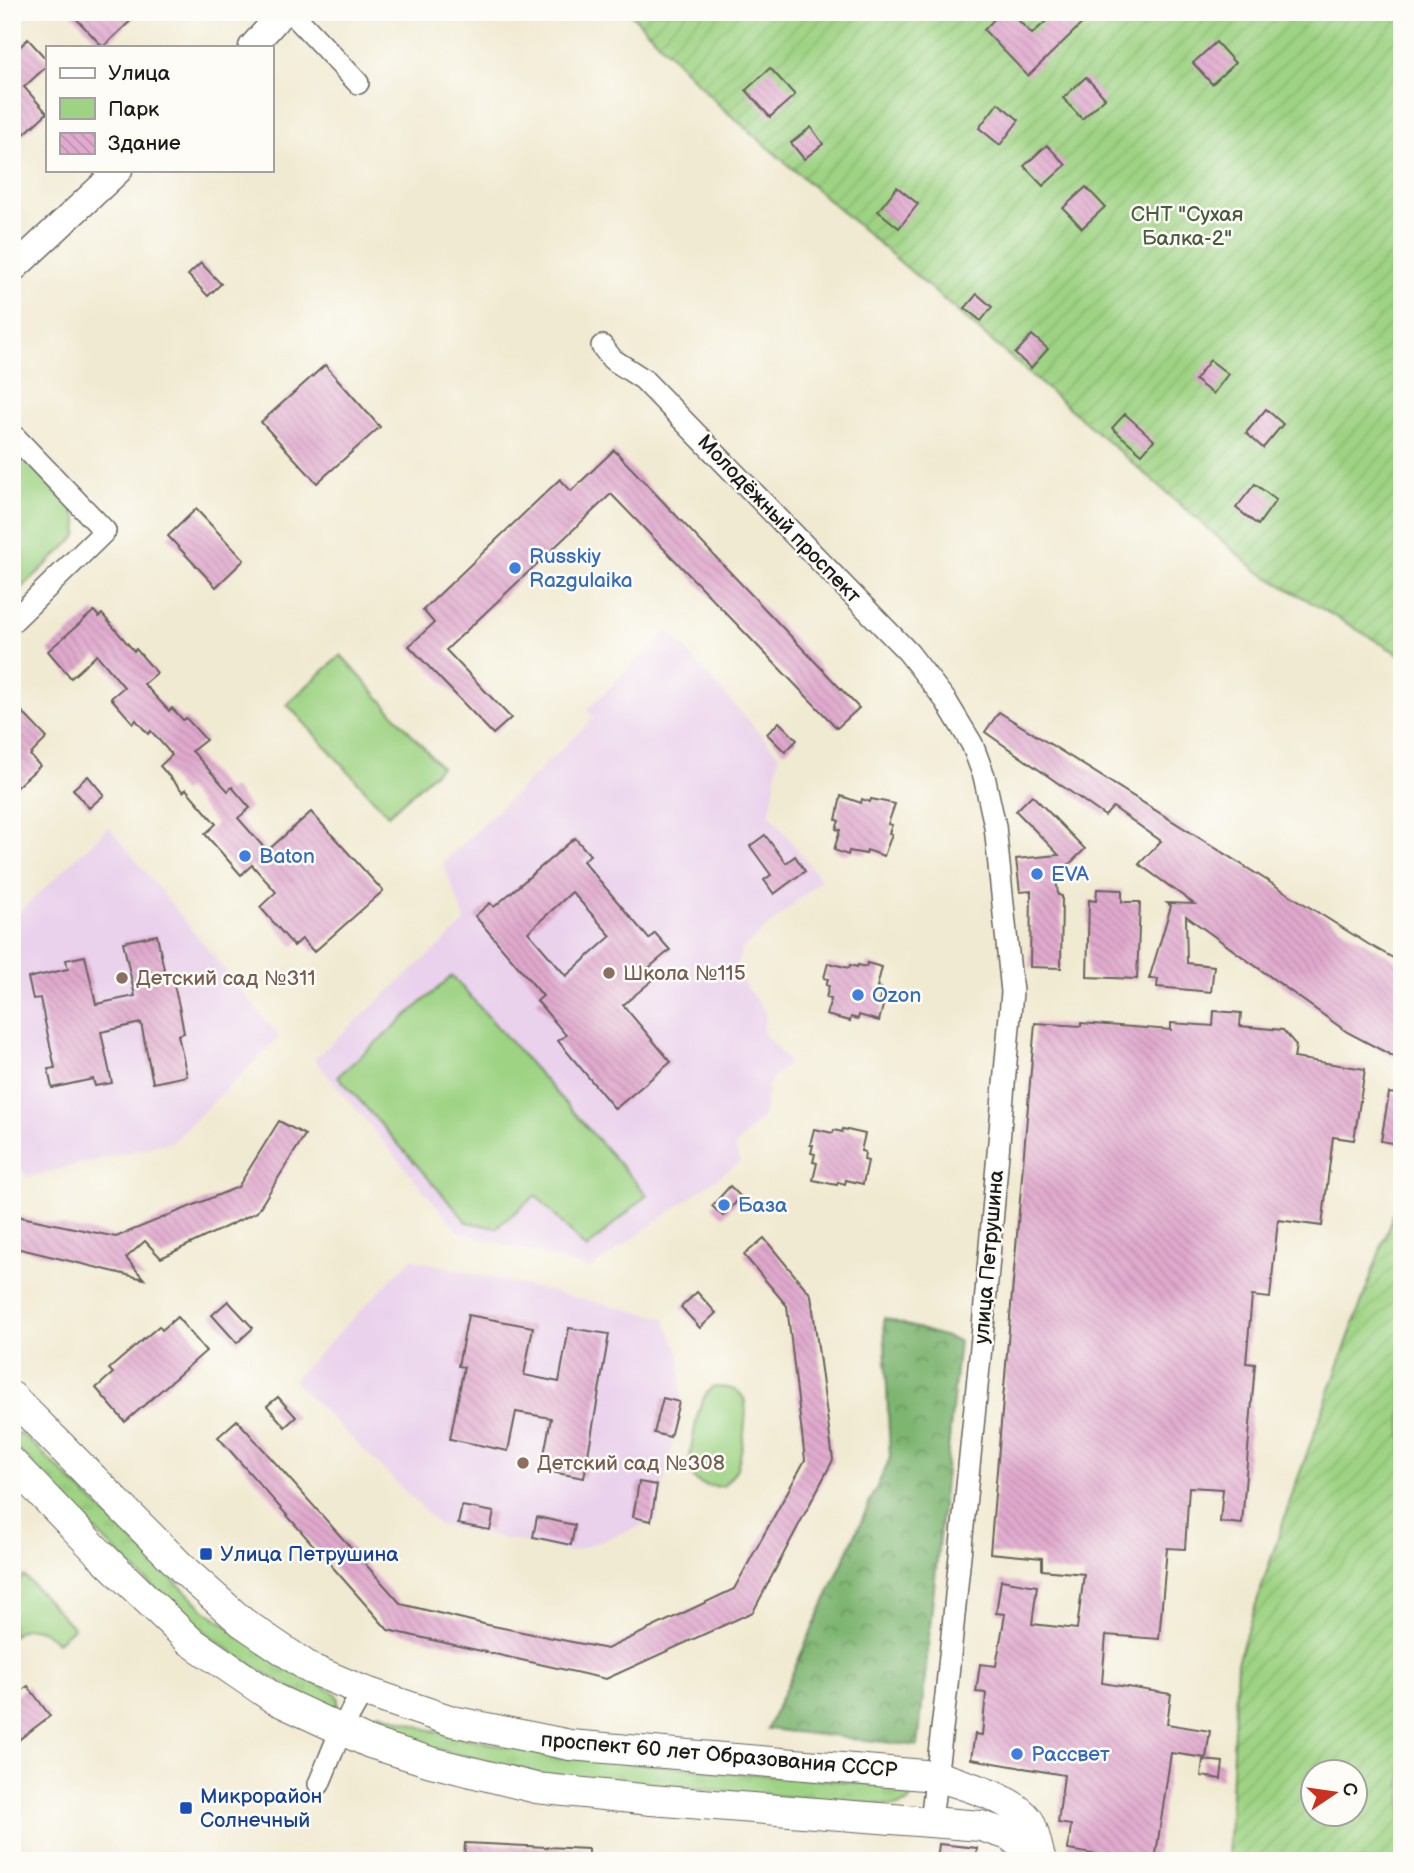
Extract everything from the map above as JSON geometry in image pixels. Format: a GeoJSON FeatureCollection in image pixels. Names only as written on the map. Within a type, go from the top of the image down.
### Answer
{"type":"FeatureCollection","features":[{"type":"Feature","properties":{"kind":"main road","name":"проспект 60 лет Образования СССР"},"geometry":{"type":"LineString","coordinates":[[16,1406],[185,1571],[242,1622],[311,1668],[363,1691],[452,1721],[570,1745],[936,1776],[991,1794],[1010,1805],[1029,1821],[1041,1861]]}},
{"type":"Feature","properties":{"kind":"main road","name":"проспект 60 лет Образования СССР"},"geometry":{"type":"LineString","coordinates":[[12,1463],[100,1554],[190,1641],[275,1699],[370,1743],[431,1762],[536,1788],[651,1800],[981,1826],[1009,1835],[1041,1861]]}},
{"type":"Feature","properties":{"kind":"street"},"geometry":{"type":"LineString","coordinates":[[253,46],[283,12]]}},
{"type":"Feature","properties":{"kind":"street"},"geometry":{"type":"LineString","coordinates":[[291,12],[358,83]]}},
{"type":"Feature","properties":{"kind":"street"},"geometry":{"type":"LineString","coordinates":[[12,270],[117,172]]}},
{"type":"Feature","properties":{"kind":"street","name":"Молодёжный проспект"},"geometry":{"type":"LineString","coordinates":[[602,346],[611,359],[643,379],[908,652],[946,701]]}},
{"type":"Feature","properties":{"kind":"street"},"geometry":{"type":"LineString","coordinates":[[12,434],[105,531],[12,622]]}},
{"type":"Feature","properties":{"kind":"street","name":"улица Петрушина"},"geometry":{"type":"LineString","coordinates":[[931,1821],[983,1326],[1012,992],[995,826],[984,776],[972,744],[946,701]]}},
{"type":"Feature","properties":{"kind":"street"},"geometry":{"type":"LineString","coordinates":[[319,1784],[341,1730],[363,1691]]}},
{"type":"Feature","properties":{"kind":"shaded area"},"geometry":{"type":"Polygon","coordinates":[[[668,630],[779,755],[770,814],[821,880],[742,949],[735,970],[766,1014],[763,1033],[789,1062],[769,1082],[763,1117],[735,1146],[740,1162],[590,1269],[458,1231],[314,1059],[466,922],[443,863],[594,718],[587,710],[668,630]]]}},
{"type":"Feature","properties":{"kind":"shaded area","name":"Детский сад №311"},"geometry":{"type":"Polygon","coordinates":[[[109,827],[279,1037],[173,1141],[28,1177],[12,1160],[12,919],[109,827]]]}},
{"type":"Feature","properties":{"kind":"shaded area","name":"Детский сад №308"},"geometry":{"type":"Polygon","coordinates":[[[411,1259],[664,1318],[680,1354],[681,1405],[656,1521],[570,1552],[439,1525],[293,1380],[411,1259]]]}},
{"type":"Feature","properties":{"kind":"green space","name":"СНТ \"Сухая Балка-2\""},"geometry":{"type":"Polygon","coordinates":[[[629,12],[1402,12],[1402,656],[1256,570],[720,106],[629,12]]]}},
{"type":"Feature","properties":{"kind":"green space"},"geometry":{"type":"Polygon","coordinates":[[[12,444],[74,510],[78,523],[77,536],[12,597],[12,444]]]}},
{"type":"Feature","properties":{"kind":"green space"},"geometry":{"type":"Polygon","coordinates":[[[341,655],[441,767],[388,815],[287,704],[341,655]]]}},
{"type":"Feature","properties":{"kind":"green space"},"geometry":{"type":"Polygon","coordinates":[[[452,976],[647,1195],[586,1249],[536,1195],[496,1228],[467,1222],[338,1076],[452,976]]]}},
{"type":"Feature","properties":{"kind":"green space"},"geometry":{"type":"Polygon","coordinates":[[[1402,1190],[1402,1861],[1228,1861],[1237,1662],[1294,1489],[1402,1190]]]}},
{"type":"Feature","properties":{"kind":"green space"},"geometry":{"type":"Polygon","coordinates":[[[884,1318],[959,1341],[918,1746],[767,1729],[890,1458],[884,1318]]]}},
{"type":"Feature","properties":{"kind":"green space"},"geometry":{"type":"Polygon","coordinates":[[[712,1387],[737,1391],[743,1397],[746,1410],[739,1462],[723,1486],[701,1484],[691,1472],[690,1464],[699,1408],[712,1387]]]}},
{"type":"Feature","properties":{"kind":"green space"},"geometry":{"type":"Polygon","coordinates":[[[19,1433],[205,1610],[270,1656],[335,1693],[338,1705],[327,1709],[241,1658],[169,1602],[14,1446],[12,1435],[19,1433]]]}},
{"type":"Feature","properties":{"kind":"green space"},"geometry":{"type":"Polygon","coordinates":[[[24,1576],[74,1628],[57,1642],[41,1630],[30,1628],[12,1636],[12,1587],[24,1576]]]}},
{"type":"Feature","properties":{"kind":"green space"},"geometry":{"type":"Polygon","coordinates":[[[380,1713],[433,1731],[549,1756],[898,1786],[908,1789],[911,1797],[909,1802],[898,1806],[548,1776],[431,1748],[375,1729],[372,1717],[380,1713]]]}},
{"type":"Feature","properties":{"kind":"building"},"geometry":{"type":"Polygon","coordinates":[[[70,12],[140,12],[104,46],[70,12]]]}},
{"type":"Feature","properties":{"kind":"building"},"geometry":{"type":"Polygon","coordinates":[[[1001,12],[1010,12],[1032,34],[1056,12],[1094,12],[1028,76],[984,30],[1001,12]]]}},
{"type":"Feature","properties":{"kind":"building"},"geometry":{"type":"Polygon","coordinates":[[[28,39],[46,59],[46,67],[24,87],[46,114],[21,137],[12,128],[12,54],[28,39]]]}},
{"type":"Feature","properties":{"kind":"building"},"geometry":{"type":"Polygon","coordinates":[[[1216,42],[1235,63],[1212,84],[1193,63],[1216,42]]]}},
{"type":"Feature","properties":{"kind":"building"},"geometry":{"type":"Polygon","coordinates":[[[770,68],[795,95],[770,117],[746,90],[770,68]]]}},
{"type":"Feature","properties":{"kind":"building"},"geometry":{"type":"Polygon","coordinates":[[[1086,77],[1105,98],[1082,119],[1063,98],[1086,77]]]}},
{"type":"Feature","properties":{"kind":"building"},"geometry":{"type":"Polygon","coordinates":[[[998,103],[1019,120],[1000,145],[979,128],[998,103]]]}},
{"type":"Feature","properties":{"kind":"building"},"geometry":{"type":"Polygon","coordinates":[[[811,127],[823,144],[804,159],[791,143],[811,127]]]}},
{"type":"Feature","properties":{"kind":"building"},"geometry":{"type":"Polygon","coordinates":[[[1047,145],[1066,165],[1043,186],[1024,166],[1047,145]]]}},
{"type":"Feature","properties":{"kind":"building"},"geometry":{"type":"Polygon","coordinates":[[[897,187],[918,204],[899,228],[878,211],[897,187]]]}},
{"type":"Feature","properties":{"kind":"building"},"geometry":{"type":"Polygon","coordinates":[[[1086,187],[1105,207],[1082,228],[1063,208],[1086,187]]]}},
{"type":"Feature","properties":{"kind":"building"},"geometry":{"type":"Polygon","coordinates":[[[201,263],[221,284],[208,296],[188,275],[201,263]]]}},
{"type":"Feature","properties":{"kind":"building"},"geometry":{"type":"Polygon","coordinates":[[[977,294],[992,307],[981,321],[965,308],[977,294]]]}},
{"type":"Feature","properties":{"kind":"building"},"geometry":{"type":"Polygon","coordinates":[[[1032,335],[1048,349],[1031,368],[1015,354],[1032,335]]]}},
{"type":"Feature","properties":{"kind":"building"},"geometry":{"type":"Polygon","coordinates":[[[1210,360],[1228,374],[1213,394],[1195,380],[1210,360]]]}},
{"type":"Feature","properties":{"kind":"building"},"geometry":{"type":"Polygon","coordinates":[[[325,365],[380,427],[317,483],[261,422],[325,365]]]}},
{"type":"Feature","properties":{"kind":"building"},"geometry":{"type":"Polygon","coordinates":[[[1266,409],[1283,424],[1263,448],[1246,433],[1266,409]]]}},
{"type":"Feature","properties":{"kind":"building"},"geometry":{"type":"Polygon","coordinates":[[[1125,414],[1154,440],[1142,454],[1112,428],[1125,414]]]}},
{"type":"Feature","properties":{"kind":"building"},"geometry":{"type":"Polygon","coordinates":[[[614,450],[859,708],[837,728],[611,494],[446,650],[511,718],[493,734],[409,646],[434,623],[423,610],[560,479],[571,491],[614,450]]]}},
{"type":"Feature","properties":{"kind":"building"},"geometry":{"type":"Polygon","coordinates":[[[1255,484],[1276,500],[1258,525],[1236,508],[1255,484]]]}},
{"type":"Feature","properties":{"kind":"building"},"geometry":{"type":"Polygon","coordinates":[[[196,509],[244,560],[216,587],[168,536],[196,509]]]}},
{"type":"Feature","properties":{"kind":"building"},"geometry":{"type":"Polygon","coordinates":[[[94,611],[99,617],[102,614],[157,673],[144,684],[169,711],[172,708],[183,720],[186,718],[206,740],[192,751],[228,791],[232,787],[250,808],[238,818],[267,851],[311,812],[383,891],[314,952],[302,939],[294,946],[260,907],[276,892],[252,865],[241,875],[205,834],[216,824],[186,789],[183,792],[160,766],[172,755],[151,731],[148,734],[136,720],[133,723],[111,698],[124,687],[97,655],[71,678],[48,651],[94,611]]]}},
{"type":"Feature","properties":{"kind":"building"},"geometry":{"type":"Polygon","coordinates":[[[12,701],[47,738],[30,755],[40,766],[12,791],[12,701]]]}},
{"type":"Feature","properties":{"kind":"building"},"geometry":{"type":"Polygon","coordinates":[[[999,712],[1402,963],[1402,1061],[1347,1032],[1186,916],[1187,963],[1214,966],[1211,992],[1157,987],[1158,979],[1149,979],[1171,906],[1167,903],[1194,904],[1139,864],[1161,841],[1113,807],[1105,816],[985,732],[999,712]]]}},
{"type":"Feature","properties":{"kind":"building"},"geometry":{"type":"Polygon","coordinates":[[[779,722],[797,740],[785,752],[767,734],[779,722]]]}},
{"type":"Feature","properties":{"kind":"building"},"geometry":{"type":"Polygon","coordinates":[[[88,776],[104,795],[89,808],[73,789],[88,776]]]}},
{"type":"Feature","properties":{"kind":"building"},"geometry":{"type":"Polygon","coordinates":[[[1032,795],[1085,849],[1056,877],[1058,895],[1062,896],[1061,968],[1030,967],[1031,891],[1020,892],[1016,859],[1059,855],[1016,811],[1032,795]]]}},
{"type":"Feature","properties":{"kind":"building"},"geometry":{"type":"Polygon","coordinates":[[[841,796],[861,803],[862,799],[870,802],[871,799],[895,804],[888,824],[892,825],[889,833],[892,834],[884,856],[867,850],[866,854],[849,851],[848,855],[834,850],[840,830],[836,829],[839,821],[836,820],[841,796]]]}},
{"type":"Feature","properties":{"kind":"building"},"geometry":{"type":"Polygon","coordinates":[[[765,835],[786,863],[795,856],[805,871],[774,894],[764,880],[771,875],[750,846],[765,835]]]}},
{"type":"Feature","properties":{"kind":"building","name":"Школа №115"},"geometry":{"type":"Polygon","coordinates":[[[575,838],[590,855],[583,861],[649,939],[655,933],[670,950],[646,970],[654,979],[623,1005],[671,1062],[615,1109],[558,1041],[566,1035],[537,1001],[543,996],[475,916],[490,903],[494,907],[575,838]],[[572,892],[528,932],[566,976],[611,936],[572,892]]]}},
{"type":"Feature","properties":{"kind":"building"},"geometry":{"type":"Polygon","coordinates":[[[1097,889],[1122,890],[1122,902],[1140,902],[1137,979],[1087,977],[1089,900],[1096,901],[1097,889]]]}},
{"type":"Feature","properties":{"kind":"building"},"geometry":{"type":"Polygon","coordinates":[[[157,935],[165,974],[171,973],[179,1006],[184,1033],[178,1035],[187,1076],[153,1083],[141,1023],[101,1032],[112,1083],[95,1086],[93,1079],[52,1088],[48,1069],[55,1068],[40,998],[33,999],[28,978],[68,969],[66,960],[85,956],[96,1004],[135,996],[123,942],[157,935]]]}},
{"type":"Feature","properties":{"kind":"building"},"geometry":{"type":"Polygon","coordinates":[[[828,963],[849,968],[850,965],[866,967],[867,963],[882,967],[877,987],[881,988],[880,1005],[883,1006],[879,1021],[859,1015],[858,1019],[851,1017],[850,1021],[826,1015],[831,999],[826,998],[829,986],[826,985],[828,979],[824,978],[828,963]]]}},
{"type":"Feature","properties":{"kind":"building"},"geometry":{"type":"Polygon","coordinates":[[[1214,1011],[1241,1013],[1240,1026],[1283,1030],[1296,1045],[1294,1058],[1365,1069],[1354,1140],[1333,1137],[1322,1226],[1278,1220],[1270,1298],[1252,1296],[1246,1363],[1255,1364],[1242,1524],[1220,1522],[1223,1489],[1189,1487],[1185,1549],[1167,1548],[1159,1639],[1106,1635],[1102,1683],[1171,1694],[1167,1724],[1210,1731],[1206,1758],[1171,1753],[1155,1861],[1136,1861],[1068,1850],[1071,1825],[1058,1823],[1064,1775],[971,1759],[975,1734],[982,1735],[986,1693],[976,1692],[980,1664],[996,1666],[1005,1614],[996,1613],[1001,1580],[1037,1586],[1032,1624],[1077,1629],[1084,1574],[1042,1570],[1042,1558],[990,1553],[1035,1023],[1081,1026],[1081,1023],[1171,1030],[1171,1023],[1213,1026],[1214,1011]]]}},
{"type":"Feature","properties":{"kind":"building"},"geometry":{"type":"Polygon","coordinates":[[[1389,1093],[1402,1095],[1402,1145],[1381,1141],[1389,1093]]]}},
{"type":"Feature","properties":{"kind":"building"},"geometry":{"type":"Polygon","coordinates":[[[279,1121],[305,1135],[257,1212],[161,1258],[145,1241],[126,1258],[144,1279],[12,1247],[12,1215],[116,1237],[238,1187],[279,1121]]]}},
{"type":"Feature","properties":{"kind":"building"},"geometry":{"type":"Polygon","coordinates":[[[814,1129],[833,1133],[834,1130],[842,1132],[843,1129],[865,1134],[861,1151],[865,1152],[864,1160],[868,1161],[863,1184],[846,1180],[845,1184],[838,1182],[837,1185],[813,1180],[817,1163],[813,1162],[815,1154],[811,1153],[813,1145],[810,1145],[814,1129]]]}},
{"type":"Feature","properties":{"kind":"building"},"geometry":{"type":"Polygon","coordinates":[[[730,1186],[741,1197],[723,1216],[712,1206],[730,1186]]]}},
{"type":"Feature","properties":{"kind":"building"},"geometry":{"type":"Polygon","coordinates":[[[764,1238],[811,1295],[833,1460],[753,1612],[606,1679],[388,1630],[218,1437],[237,1420],[401,1604],[607,1649],[734,1589],[805,1460],[787,1306],[744,1255],[764,1238]]]}},
{"type":"Feature","properties":{"kind":"building"},"geometry":{"type":"Polygon","coordinates":[[[697,1292],[716,1313],[700,1328],[681,1307],[697,1292]]]}},
{"type":"Feature","properties":{"kind":"building"},"geometry":{"type":"Polygon","coordinates":[[[228,1301],[253,1328],[237,1343],[212,1315],[228,1301]]]}},
{"type":"Feature","properties":{"kind":"building"},"geometry":{"type":"Polygon","coordinates":[[[468,1315],[533,1327],[524,1375],[559,1382],[569,1328],[609,1334],[584,1478],[541,1470],[551,1418],[516,1412],[508,1451],[450,1439],[464,1367],[458,1366],[468,1315]]]}},
{"type":"Feature","properties":{"kind":"building"},"geometry":{"type":"Polygon","coordinates":[[[177,1317],[206,1351],[125,1422],[96,1388],[113,1373],[109,1369],[159,1326],[162,1330],[177,1317]]]}},
{"type":"Feature","properties":{"kind":"building"},"geometry":{"type":"Polygon","coordinates":[[[278,1397],[296,1417],[285,1427],[267,1406],[278,1397]]]}},
{"type":"Feature","properties":{"kind":"building"},"geometry":{"type":"Polygon","coordinates":[[[663,1398],[679,1402],[670,1437],[654,1433],[663,1398]]]}},
{"type":"Feature","properties":{"kind":"building"},"geometry":{"type":"Polygon","coordinates":[[[639,1482],[657,1485],[651,1521],[633,1517],[639,1482]]]}},
{"type":"Feature","properties":{"kind":"building"},"geometry":{"type":"Polygon","coordinates":[[[462,1506],[494,1512],[490,1530],[458,1524],[462,1506]]]}},
{"type":"Feature","properties":{"kind":"building"},"geometry":{"type":"Polygon","coordinates":[[[537,1517],[575,1525],[571,1545],[533,1537],[537,1517]]]}},
{"type":"Feature","properties":{"kind":"building"},"geometry":{"type":"Polygon","coordinates":[[[28,1686],[50,1716],[12,1745],[12,1698],[28,1686]]]}},
{"type":"Feature","properties":{"kind":"building"},"geometry":{"type":"Polygon","coordinates":[[[1203,1760],[1223,1762],[1221,1779],[1201,1776],[1203,1760]]]}},
{"type":"Feature","properties":{"kind":"building"},"geometry":{"type":"Polygon","coordinates":[[[465,1843],[588,1849],[588,1861],[464,1861],[465,1843]]]}},
{"type":"Feature","properties":{"kind":"building"},"geometry":{"type":"Polygon","coordinates":[[[939,1844],[977,1848],[976,1861],[937,1861],[939,1844]]]}},
{"type":"Feature","properties":{"kind":"place","name":"Russkiy Razgulaika"},"geometry":{"type":"Point","coordinates":[515,568]}},
{"type":"Feature","properties":{"kind":"place","name":"Baton"},"geometry":{"type":"Point","coordinates":[245,856]}},
{"type":"Feature","properties":{"kind":"place","name":"EVA"},"geometry":{"type":"Point","coordinates":[1037,874]}},
{"type":"Feature","properties":{"kind":"place","name":"Школа №115"},"geometry":{"type":"Point","coordinates":[609,973]}},
{"type":"Feature","properties":{"kind":"place","name":"Детский сад №311"},"geometry":{"type":"Point","coordinates":[122,978]}},
{"type":"Feature","properties":{"kind":"place","name":"Ozon"},"geometry":{"type":"Point","coordinates":[858,995]}},
{"type":"Feature","properties":{"kind":"place","name":"База"},"geometry":{"type":"Point","coordinates":[724,1205]}},
{"type":"Feature","properties":{"kind":"place","name":"Детский сад №308"},"geometry":{"type":"Point","coordinates":[523,1463]}},
{"type":"Feature","properties":{"kind":"place","name":"Улица Петрушина"},"geometry":{"type":"Point","coordinates":[206,1554]}},
{"type":"Feature","properties":{"kind":"place","name":"Рассвет"},"geometry":{"type":"Point","coordinates":[1017,1754]}},
{"type":"Feature","properties":{"kind":"place","name":"Микрорайон Солнечный"},"geometry":{"type":"Point","coordinates":[186,1808]}}]}
